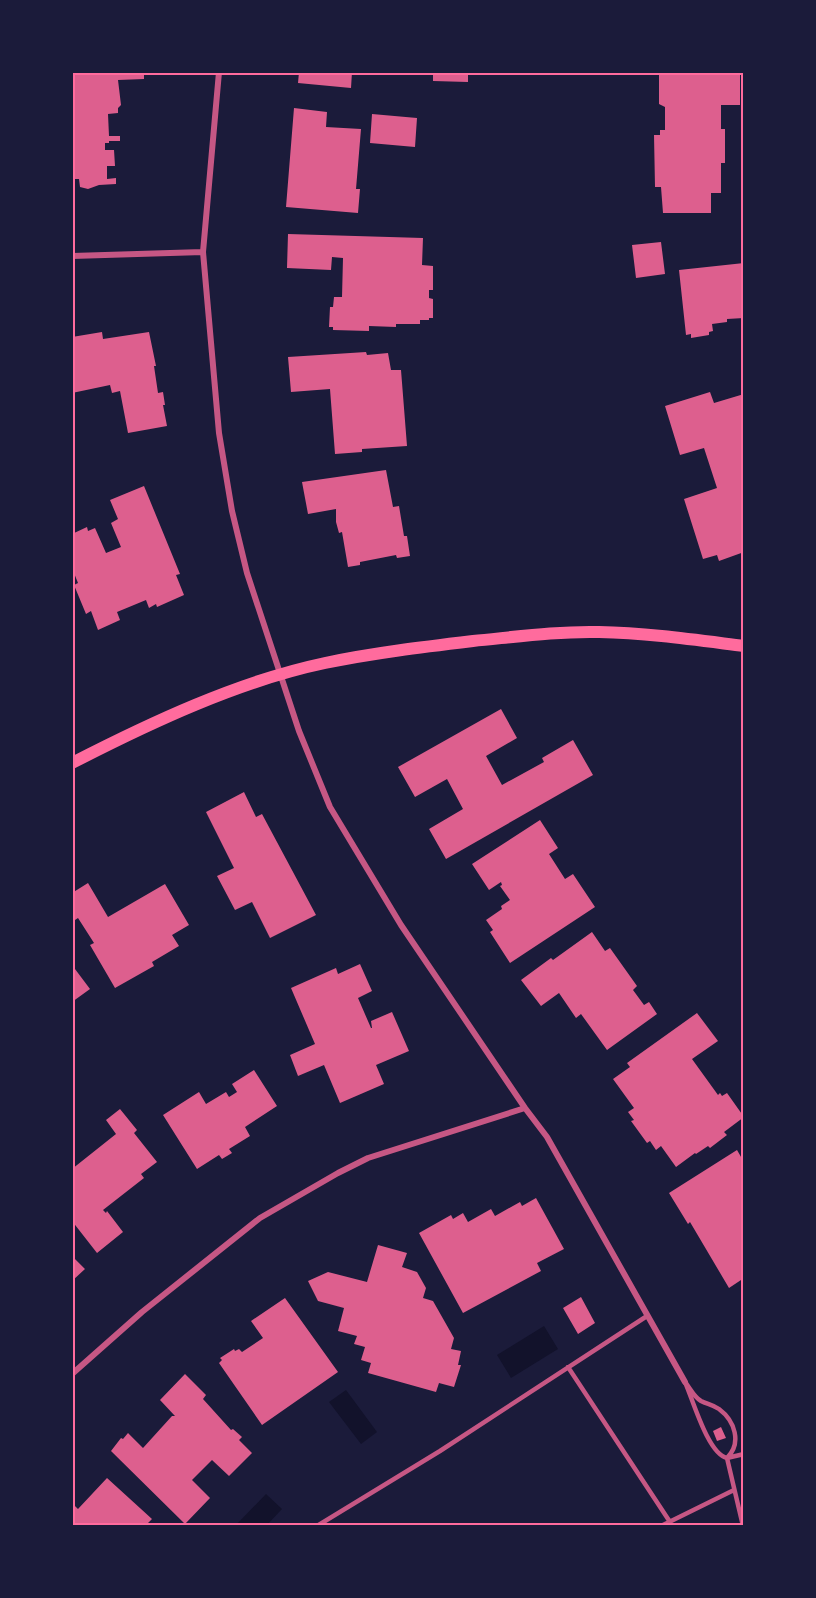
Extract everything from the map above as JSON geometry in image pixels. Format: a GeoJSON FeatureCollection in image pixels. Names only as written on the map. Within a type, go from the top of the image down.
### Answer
{"type":"FeatureCollection","features":[{"type":"Feature","properties":{"kind":"main road"},"geometry":{"type":"LineString","coordinates":[[72,763],[140,728],[241,688],[324,663],[422,647],[521,636],[598,632],[665,636],[744,646]]}},
{"type":"Feature","properties":{"kind":"street"},"geometry":{"type":"LineString","coordinates":[[219,72],[203,252],[219,433],[232,511],[247,573],[299,730],[330,807],[400,925],[547,1137],[685,1382]]}},
{"type":"Feature","properties":{"kind":"street"},"geometry":{"type":"LineString","coordinates":[[72,256],[203,252]]}},
{"type":"Feature","properties":{"kind":"street"},"geometry":{"type":"LineString","coordinates":[[72,1374],[142,1312],[260,1218],[368,1158],[525,1108]]}},
{"type":"Feature","properties":{"kind":"lane"},"geometry":{"type":"LineString","coordinates":[[317,1526],[440,1451],[647,1316]]}},
{"type":"Feature","properties":{"kind":"lane"},"geometry":{"type":"LineString","coordinates":[[568,1367],[670,1522]]}},
{"type":"Feature","properties":{"kind":"lane"},"geometry":{"type":"LineString","coordinates":[[685,1382],[700,1400],[718,1409],[733,1425],[734,1450],[727,1458]]}},
{"type":"Feature","properties":{"kind":"lane"},"geometry":{"type":"LineString","coordinates":[[685,1382],[712,1446],[721,1457],[744,1454]]}},
{"type":"Feature","properties":{"kind":"lane"},"geometry":{"type":"LineString","coordinates":[[727,1458],[742,1526]]}},
{"type":"Feature","properties":{"kind":"lane"},"geometry":{"type":"LineString","coordinates":[[661,1526],[734,1490]]}},
{"type":"Feature","properties":{"kind":"shaded area"},"geometry":{"type":"Polygon","coordinates":[[[544,1326],[558,1349],[511,1378],[497,1355],[544,1326]]]}},
{"type":"Feature","properties":{"kind":"shaded area"},"geometry":{"type":"Polygon","coordinates":[[[346,1390],[377,1432],[361,1444],[329,1402],[346,1390]]]}},
{"type":"Feature","properties":{"kind":"shaded area"},"geometry":{"type":"Polygon","coordinates":[[[266,1494],[282,1509],[266,1526],[235,1526],[266,1494]]]}},
{"type":"Feature","properties":{"kind":"building"},"geometry":{"type":"Polygon","coordinates":[[[72,72],[144,72],[144,79],[118,80],[121,105],[118,113],[108,114],[109,136],[120,136],[120,141],[105,143],[105,150],[114,150],[115,166],[107,166],[107,179],[116,178],[116,184],[99,185],[88,189],[80,187],[79,179],[72,179],[72,72]]]}},
{"type":"Feature","properties":{"kind":"building"},"geometry":{"type":"Polygon","coordinates":[[[299,72],[352,72],[351,88],[298,83],[299,72]]]}},
{"type":"Feature","properties":{"kind":"building"},"geometry":{"type":"Polygon","coordinates":[[[433,72],[468,72],[468,82],[433,81],[433,72]]]}},
{"type":"Feature","properties":{"kind":"building"},"geometry":{"type":"Polygon","coordinates":[[[659,72],[740,72],[740,105],[721,105],[721,129],[725,129],[725,163],[721,163],[721,193],[711,193],[711,213],[663,213],[661,187],[655,187],[654,135],[660,135],[660,130],[665,130],[665,107],[659,104],[659,72]]]}},
{"type":"Feature","properties":{"kind":"building"},"geometry":{"type":"Polygon","coordinates":[[[294,108],[327,112],[326,127],[361,129],[356,189],[360,189],[358,213],[286,207],[294,108]]]}},
{"type":"Feature","properties":{"kind":"building"},"geometry":{"type":"Polygon","coordinates":[[[372,114],[417,118],[415,147],[370,143],[372,114]]]}},
{"type":"Feature","properties":{"kind":"building"},"geometry":{"type":"Polygon","coordinates":[[[288,234],[423,238],[422,265],[433,266],[433,290],[429,290],[429,298],[433,299],[433,318],[420,320],[420,324],[396,324],[396,327],[369,326],[369,331],[333,330],[333,327],[329,327],[330,307],[333,307],[334,297],[342,297],[343,258],[332,257],[331,270],[287,268],[288,234]]]}},
{"type":"Feature","properties":{"kind":"building"},"geometry":{"type":"Polygon","coordinates":[[[661,242],[665,274],[636,278],[632,245],[661,242]]]}},
{"type":"Feature","properties":{"kind":"building"},"geometry":{"type":"Polygon","coordinates":[[[744,263],[744,318],[727,319],[727,322],[712,324],[713,331],[709,332],[709,335],[691,338],[691,334],[686,335],[679,270],[744,263]]]}},
{"type":"Feature","properties":{"kind":"building"},"geometry":{"type":"Polygon","coordinates":[[[102,332],[103,339],[149,332],[156,366],[154,366],[158,393],[163,392],[167,426],[128,433],[120,391],[112,393],[110,385],[72,393],[72,337],[102,332]]]}},
{"type":"Feature","properties":{"kind":"building"},"geometry":{"type":"Polygon","coordinates":[[[366,352],[367,355],[388,353],[391,370],[401,370],[407,446],[362,449],[362,452],[335,454],[330,389],[291,392],[288,357],[366,352]]]}},
{"type":"Feature","properties":{"kind":"building"},"geometry":{"type":"Polygon","coordinates":[[[710,392],[714,403],[744,394],[744,552],[719,561],[717,555],[703,559],[684,499],[717,488],[704,448],[680,455],[665,406],[710,392]]]}},
{"type":"Feature","properties":{"kind":"building"},"geometry":{"type":"Polygon","coordinates":[[[386,470],[393,507],[399,506],[410,556],[397,558],[396,555],[360,562],[360,565],[348,567],[342,532],[339,533],[336,522],[336,509],[308,514],[302,482],[386,470]]]}},
{"type":"Feature","properties":{"kind":"building"},"geometry":{"type":"Polygon","coordinates":[[[144,486],[180,574],[176,575],[184,595],[157,607],[156,604],[149,608],[146,600],[117,612],[120,620],[98,630],[91,611],[86,614],[74,585],[78,583],[72,568],[72,534],[87,527],[88,531],[95,528],[106,553],[121,547],[111,523],[118,519],[110,500],[144,486]]]}},
{"type":"Feature","properties":{"kind":"building"},"geometry":{"type":"Polygon","coordinates":[[[501,709],[517,738],[486,756],[502,785],[544,762],[542,758],[573,740],[593,775],[446,859],[429,829],[463,809],[447,779],[415,797],[398,767],[501,709]]]}},
{"type":"Feature","properties":{"kind":"building"},"geometry":{"type":"Polygon","coordinates":[[[244,792],[256,817],[262,814],[316,915],[270,938],[252,902],[235,910],[217,876],[234,868],[206,812],[244,792]]]}},
{"type":"Feature","properties":{"kind":"building"},"geometry":{"type":"Polygon","coordinates":[[[540,820],[558,848],[549,854],[565,879],[573,874],[595,907],[510,963],[490,932],[493,930],[486,920],[510,900],[500,886],[501,882],[489,890],[472,864],[540,820]]]}},
{"type":"Feature","properties":{"kind":"building"},"geometry":{"type":"Polygon","coordinates":[[[88,883],[108,917],[165,884],[189,925],[172,935],[179,946],[152,962],[154,966],[115,988],[90,945],[94,943],[78,918],[72,922],[72,893],[88,883]]]}},
{"type":"Feature","properties":{"kind":"building"},"geometry":{"type":"Polygon","coordinates":[[[592,932],[605,951],[610,948],[637,986],[633,990],[644,1005],[649,1002],[657,1014],[607,1050],[581,1014],[576,1018],[559,993],[541,1006],[521,980],[592,932]]]}},
{"type":"Feature","properties":{"kind":"building"},"geometry":{"type":"Polygon","coordinates":[[[360,964],[372,991],[358,998],[371,1028],[371,1021],[392,1012],[409,1051],[376,1065],[384,1084],[340,1103],[324,1065],[298,1076],[290,1055],[315,1044],[291,988],[336,968],[338,974],[360,964]]]}},
{"type":"Feature","properties":{"kind":"building"},"geometry":{"type":"Polygon","coordinates":[[[72,965],[90,989],[72,1002],[72,965]]]}},
{"type":"Feature","properties":{"kind":"building"},"geometry":{"type":"Polygon","coordinates":[[[697,1013],[718,1041],[692,1059],[718,1095],[720,1093],[722,1096],[727,1093],[744,1117],[724,1132],[727,1135],[710,1148],[708,1146],[695,1153],[676,1167],[661,1146],[656,1150],[650,1141],[647,1143],[631,1121],[634,1120],[628,1112],[634,1108],[613,1079],[630,1067],[627,1063],[697,1013]]]}},
{"type":"Feature","properties":{"kind":"building"},"geometry":{"type":"Polygon","coordinates":[[[254,1070],[277,1106],[245,1127],[250,1136],[229,1149],[232,1153],[222,1159],[219,1155],[197,1169],[163,1115],[199,1092],[206,1104],[226,1092],[229,1097],[237,1092],[232,1084],[254,1070]]]}},
{"type":"Feature","properties":{"kind":"building"},"geometry":{"type":"Polygon","coordinates":[[[120,1109],[137,1130],[134,1133],[157,1162],[141,1174],[144,1178],[103,1210],[106,1213],[107,1211],[123,1232],[97,1253],[72,1221],[72,1169],[116,1134],[106,1120],[120,1109]]]}},
{"type":"Feature","properties":{"kind":"building"},"geometry":{"type":"Polygon","coordinates":[[[737,1150],[744,1162],[744,1278],[729,1288],[690,1222],[688,1224],[669,1193],[737,1150]]]}},
{"type":"Feature","properties":{"kind":"building"},"geometry":{"type":"Polygon","coordinates":[[[536,1198],[564,1249],[537,1263],[541,1271],[463,1313],[419,1233],[451,1215],[453,1219],[463,1213],[468,1222],[491,1209],[495,1216],[520,1202],[522,1206],[536,1198]]]}},
{"type":"Feature","properties":{"kind":"building"},"geometry":{"type":"Polygon","coordinates":[[[378,1245],[407,1253],[402,1267],[417,1272],[426,1288],[423,1298],[433,1301],[454,1338],[451,1349],[461,1351],[458,1365],[461,1365],[454,1387],[439,1383],[436,1392],[368,1373],[371,1363],[361,1360],[365,1347],[354,1344],[357,1336],[338,1331],[344,1308],[318,1301],[308,1281],[328,1272],[367,1282],[378,1245]]]}},
{"type":"Feature","properties":{"kind":"building"},"geometry":{"type":"Polygon","coordinates":[[[72,1256],[85,1269],[72,1281],[72,1256]]]}},
{"type":"Feature","properties":{"kind":"building"},"geometry":{"type":"Polygon","coordinates":[[[581,1297],[595,1323],[578,1334],[563,1308],[581,1297]]]}},
{"type":"Feature","properties":{"kind":"building"},"geometry":{"type":"Polygon","coordinates":[[[285,1298],[338,1372],[262,1425],[219,1363],[222,1360],[220,1358],[234,1349],[242,1352],[263,1338],[251,1321],[285,1298]]]}},
{"type":"Feature","properties":{"kind":"building"},"geometry":{"type":"Polygon","coordinates":[[[185,1374],[206,1395],[203,1399],[231,1430],[233,1429],[242,1437],[239,1440],[252,1453],[229,1476],[212,1460],[192,1480],[210,1498],[185,1524],[111,1451],[128,1433],[143,1448],[172,1416],[175,1416],[160,1400],[185,1374]]]}},
{"type":"Feature","properties":{"kind":"building"},"geometry":{"type":"Polygon","coordinates":[[[721,1427],[726,1438],[717,1441],[713,1431],[721,1427]]]}},
{"type":"Feature","properties":{"kind":"building"},"geometry":{"type":"Polygon","coordinates":[[[107,1478],[152,1519],[145,1526],[72,1526],[72,1503],[78,1509],[107,1478]]]}}]}
